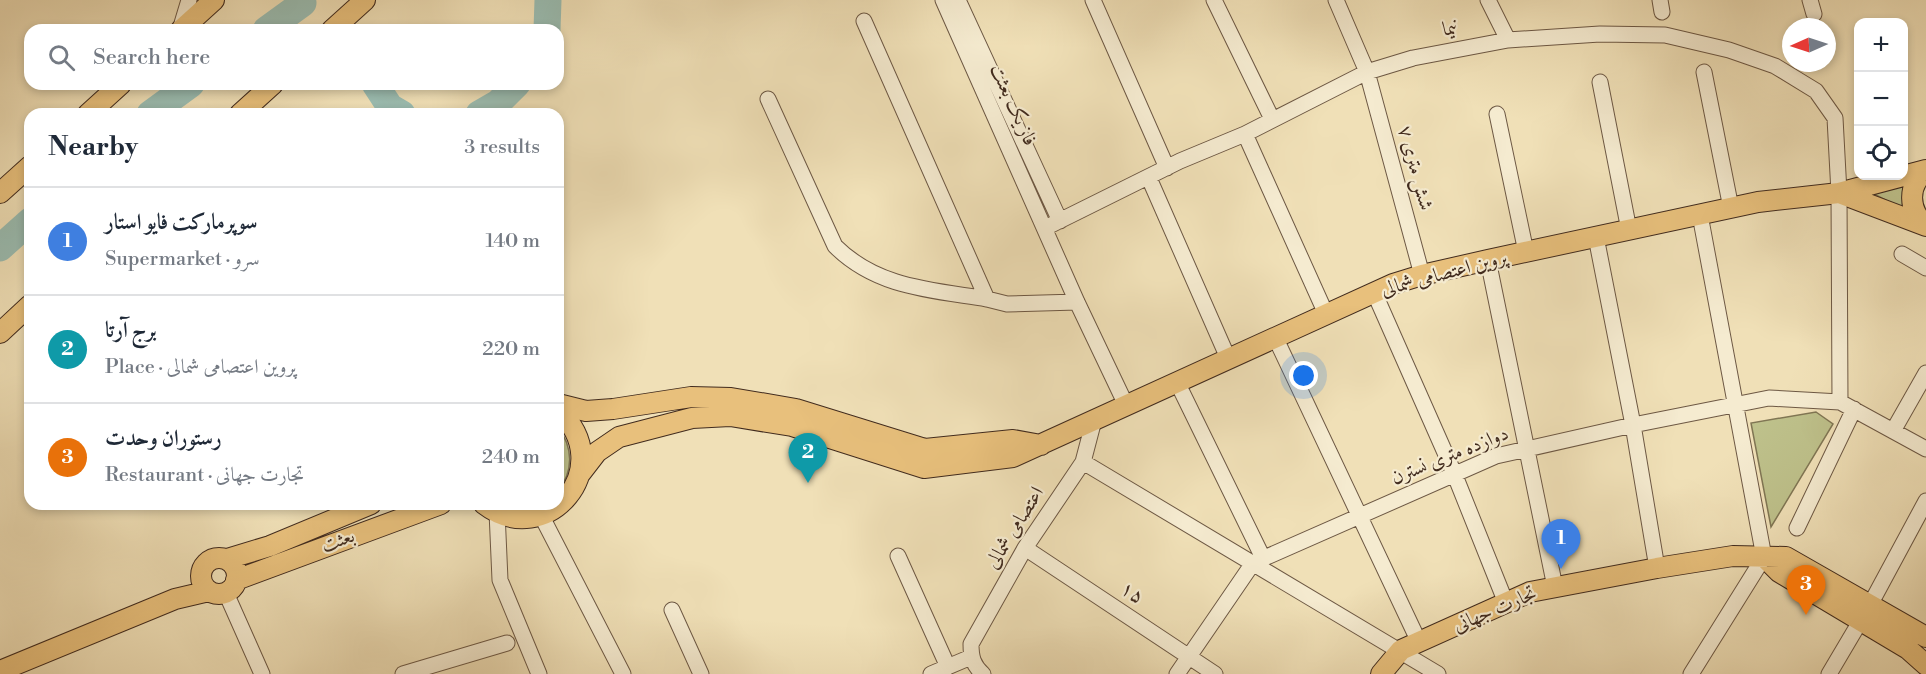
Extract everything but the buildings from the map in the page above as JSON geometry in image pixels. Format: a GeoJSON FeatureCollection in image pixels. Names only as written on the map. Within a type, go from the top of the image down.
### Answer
{"type":"FeatureCollection","features":[{"type":"Feature","properties":{"kind":"main road"},"geometry":{"type":"LineString","coordinates":[[187,24],[214,0]]}},
{"type":"Feature","properties":{"kind":"main road"},"geometry":{"type":"LineString","coordinates":[[339,24],[365,0]]}},
{"type":"Feature","properties":{"kind":"main road"},"geometry":{"type":"LineString","coordinates":[[95,108],[114,90]]}},
{"type":"Feature","properties":{"kind":"main road"},"geometry":{"type":"LineString","coordinates":[[247,108],[266,90]]}},
{"type":"Feature","properties":{"kind":"main road"},"geometry":{"type":"LineString","coordinates":[[1926,170],[1917,180],[1912,195],[1916,213],[1926,225]]}},
{"type":"Feature","properties":{"kind":"main road","name":"پروین اعتصامی شمالی"},"geometry":{"type":"LineString","coordinates":[[564,501],[597,452],[619,437],[692,418],[730,416],[792,426],[924,468],[1013,457],[1374,292],[1422,275],[1758,202],[1839,193],[1926,170]]}},
{"type":"Feature","properties":{"kind":"main road"},"geometry":{"type":"LineString","coordinates":[[0,193],[24,171]]}},
{"type":"Feature","properties":{"kind":"main road","name":"پروین اعتصامی شمالی"},"geometry":{"type":"LineString","coordinates":[[1839,193],[1926,225]]}},
{"type":"Feature","properties":{"kind":"main road"},"geometry":{"type":"LineString","coordinates":[[0,333],[24,311]]}},
{"type":"Feature","properties":{"kind":"main road"},"geometry":{"type":"LineString","coordinates":[[564,406],[585,411],[613,410],[691,397],[731,398],[796,409],[925,449],[1013,440],[1041,444]]}},
{"type":"Feature","properties":{"kind":"main road"},"geometry":{"type":"LineString","coordinates":[[564,415],[579,437],[582,455],[580,474]]}},
{"type":"Feature","properties":{"kind":"main road","name":"بعثت"},"geometry":{"type":"LineString","coordinates":[[227,560],[270,546],[357,510]]}},
{"type":"Feature","properties":{"kind":"main road","name":"بعثت"},"geometry":{"type":"LineString","coordinates":[[0,671],[175,599],[224,588],[426,510]]}},
{"type":"Feature","properties":{"kind":"main road"},"geometry":{"type":"LineString","coordinates":[[493,510],[503,515],[522,518],[542,515]]}},
{"type":"Feature","properties":{"kind":"main road","name":"پروین اعتصامی شمالی"},"geometry":{"type":"LineString","coordinates":[[542,515],[551,510]]}},
{"type":"Feature","properties":{"kind":"main road","name":"تجارت جهانی"},"geometry":{"type":"LineString","coordinates":[[1381,674],[1410,646],[1530,592],[1733,556],[1764,557]]}},
{"type":"Feature","properties":{"kind":"main road"},"geometry":{"type":"LineString","coordinates":[[1764,557],[1779,572],[1918,640],[1926,665]]}},
{"type":"Feature","properties":{"kind":"main road"},"geometry":{"type":"LineString","coordinates":[[221,558],[227,560],[235,568],[224,588],[201,582],[201,570],[209,560],[221,558]]}},
{"type":"Feature","properties":{"kind":"main road","name":"بعثت"},"geometry":{"type":"LineString","coordinates":[[175,599],[201,570]]}},
{"type":"Feature","properties":{"kind":"street"},"geometry":{"type":"LineString","coordinates":[[182,24],[189,0]]}},
{"type":"Feature","properties":{"kind":"street","name":"فاز یک بعثت"},"geometry":{"type":"LineString","coordinates":[[942,0],[1052,224]]}},
{"type":"Feature","properties":{"kind":"street"},"geometry":{"type":"LineString","coordinates":[[958,0],[1052,224],[1077,302],[1126,405]]}},
{"type":"Feature","properties":{"kind":"street"},"geometry":{"type":"LineString","coordinates":[[1093,0],[1167,168]]}},
{"type":"Feature","properties":{"kind":"street"},"geometry":{"type":"LineString","coordinates":[[1215,0],[1272,119]]}},
{"type":"Feature","properties":{"kind":"street","name":"۷ شش متری"},"geometry":{"type":"LineString","coordinates":[[1336,0],[1367,72],[1422,275]]}},
{"type":"Feature","properties":{"kind":"street"},"geometry":{"type":"LineString","coordinates":[[1488,0],[1508,40]]}},
{"type":"Feature","properties":{"kind":"street"},"geometry":{"type":"LineString","coordinates":[[864,21],[987,299]]}},
{"type":"Feature","properties":{"kind":"street","name":"نیما"},"geometry":{"type":"LineString","coordinates":[[1052,224],[1167,168],[1245,134],[1367,72],[1413,58],[1508,40],[1600,34],[1665,35],[1730,50],[1775,66],[1816,91],[1835,118],[1847,406]]}},
{"type":"Feature","properties":{"kind":"street"},"geometry":{"type":"LineString","coordinates":[[1704,72],[1731,208]]}},
{"type":"Feature","properties":{"kind":"street"},"geometry":{"type":"LineString","coordinates":[[1600,82],[1629,230]]}},
{"type":"Feature","properties":{"kind":"street"},"geometry":{"type":"LineString","coordinates":[[768,99],[835,246],[850,261],[871,273],[902,285],[1007,304],[1077,302]]}},
{"type":"Feature","properties":{"kind":"street"},"geometry":{"type":"LineString","coordinates":[[1497,114],[1526,252]]}},
{"type":"Feature","properties":{"kind":"street"},"geometry":{"type":"LineString","coordinates":[[1245,134],[1326,314]]}},
{"type":"Feature","properties":{"kind":"street"},"geometry":{"type":"LineString","coordinates":[[1149,178],[1228,358]]}},
{"type":"Feature","properties":{"kind":"street"},"geometry":{"type":"LineString","coordinates":[[1691,674],[1764,557],[1700,215]]}},
{"type":"Feature","properties":{"kind":"street"},"geometry":{"type":"LineString","coordinates":[[1596,237],[1633,425],[1657,568]]}},
{"type":"Feature","properties":{"kind":"street"},"geometry":{"type":"LineString","coordinates":[[1902,254],[1926,267]]}},
{"type":"Feature","properties":{"kind":"street"},"geometry":{"type":"LineString","coordinates":[[1488,260],[1555,587]]}},
{"type":"Feature","properties":{"kind":"street"},"geometry":{"type":"LineString","coordinates":[[1374,292],[1454,473],[1506,603]]}},
{"type":"Feature","properties":{"kind":"street"},"geometry":{"type":"LineString","coordinates":[[1275,337],[1359,516],[1410,646]]}},
{"type":"Feature","properties":{"kind":"street"},"geometry":{"type":"LineString","coordinates":[[1893,431],[1926,373]]}},
{"type":"Feature","properties":{"kind":"street"},"geometry":{"type":"LineString","coordinates":[[1177,382],[1258,561]]}},
{"type":"Feature","properties":{"kind":"street","name":"دوازده متری نسترن"},"geometry":{"type":"LineString","coordinates":[[1258,561],[1454,473],[1496,456],[1526,448],[1769,398],[1847,406]]}},
{"type":"Feature","properties":{"kind":"street"},"geometry":{"type":"LineString","coordinates":[[1797,528],[1847,406],[1926,449]]}},
{"type":"Feature","properties":{"kind":"street","name":"اعتصامی شمالی"},"geometry":{"type":"LineString","coordinates":[[971,657],[971,644],[1025,548],[1083,462],[1094,420]]}},
{"type":"Feature","properties":{"kind":"street"},"geometry":{"type":"LineString","coordinates":[[1083,462],[1410,646],[1438,674]]}},
{"type":"Feature","properties":{"kind":"street"},"geometry":{"type":"LineString","coordinates":[[1829,674],[1866,613],[1926,501]]}},
{"type":"Feature","properties":{"kind":"street"},"geometry":{"type":"LineString","coordinates":[[486,510],[500,580],[539,674]]}},
{"type":"Feature","properties":{"kind":"street"},"geometry":{"type":"LineString","coordinates":[[542,515],[623,674]]}},
{"type":"Feature","properties":{"kind":"street","name":"۱۵"},"geometry":{"type":"LineString","coordinates":[[1025,548],[1215,674]]}},
{"type":"Feature","properties":{"kind":"street"},"geometry":{"type":"LineString","coordinates":[[898,556],[948,667]]}},
{"type":"Feature","properties":{"kind":"street"},"geometry":{"type":"LineString","coordinates":[[1177,674],[1258,561]]}},
{"type":"Feature","properties":{"kind":"street"},"geometry":{"type":"LineString","coordinates":[[224,588],[262,674]]}},
{"type":"Feature","properties":{"kind":"street"},"geometry":{"type":"LineString","coordinates":[[672,610],[701,674]]}},
{"type":"Feature","properties":{"kind":"street"},"geometry":{"type":"LineString","coordinates":[[403,674],[507,643]]}},
{"type":"Feature","properties":{"kind":"street"},"geometry":{"type":"LineString","coordinates":[[931,674],[971,657],[976,668],[983,674]]}},
{"type":"Feature","properties":{"kind":"green space"},"geometry":{"type":"Polygon","coordinates":[[[1909,182],[1906,211],[1874,194],[1909,182]]]}},
{"type":"Feature","properties":{"kind":"green space"},"geometry":{"type":"Polygon","coordinates":[[[1816,412],[1833,424],[1771,527],[1751,423],[1816,412]]]}},
{"type":"Feature","properties":{"kind":"green space"},"geometry":{"type":"Polygon","coordinates":[[[564,437],[570,459],[564,481],[564,437]]]}},
{"type":"Feature","properties":{"kind":"waterway"},"geometry":{"type":"LineString","coordinates":[[547,24],[548,0]]}},
{"type":"Feature","properties":{"kind":"waterway"},"geometry":{"type":"LineString","coordinates":[[274,24],[303,3]]}},
{"type":"Feature","properties":{"kind":"waterway"},"geometry":{"type":"LineString","coordinates":[[158,108],[183,90]]}},
{"type":"Feature","properties":{"kind":"waterway"},"geometry":{"type":"LineString","coordinates":[[379,90],[392,108]]}},
{"type":"Feature","properties":{"kind":"waterway"},"geometry":{"type":"LineString","coordinates":[[489,108],[511,90]]}},
{"type":"Feature","properties":{"kind":"waterway"},"geometry":{"type":"LineString","coordinates":[[0,248],[24,226]]}},
{"type":"Feature","properties":{"kind":"place","name":"برج آرتا"},"geometry":{"type":"Point","coordinates":[808,483]}},
{"type":"Feature","properties":{"kind":"place","name":"سوپرمارکت فایو استار"},"geometry":{"type":"Point","coordinates":[1561,569]}},
{"type":"Feature","properties":{"kind":"place","name":"رستوران وحدت"},"geometry":{"type":"Point","coordinates":[1806,615]}}]}
